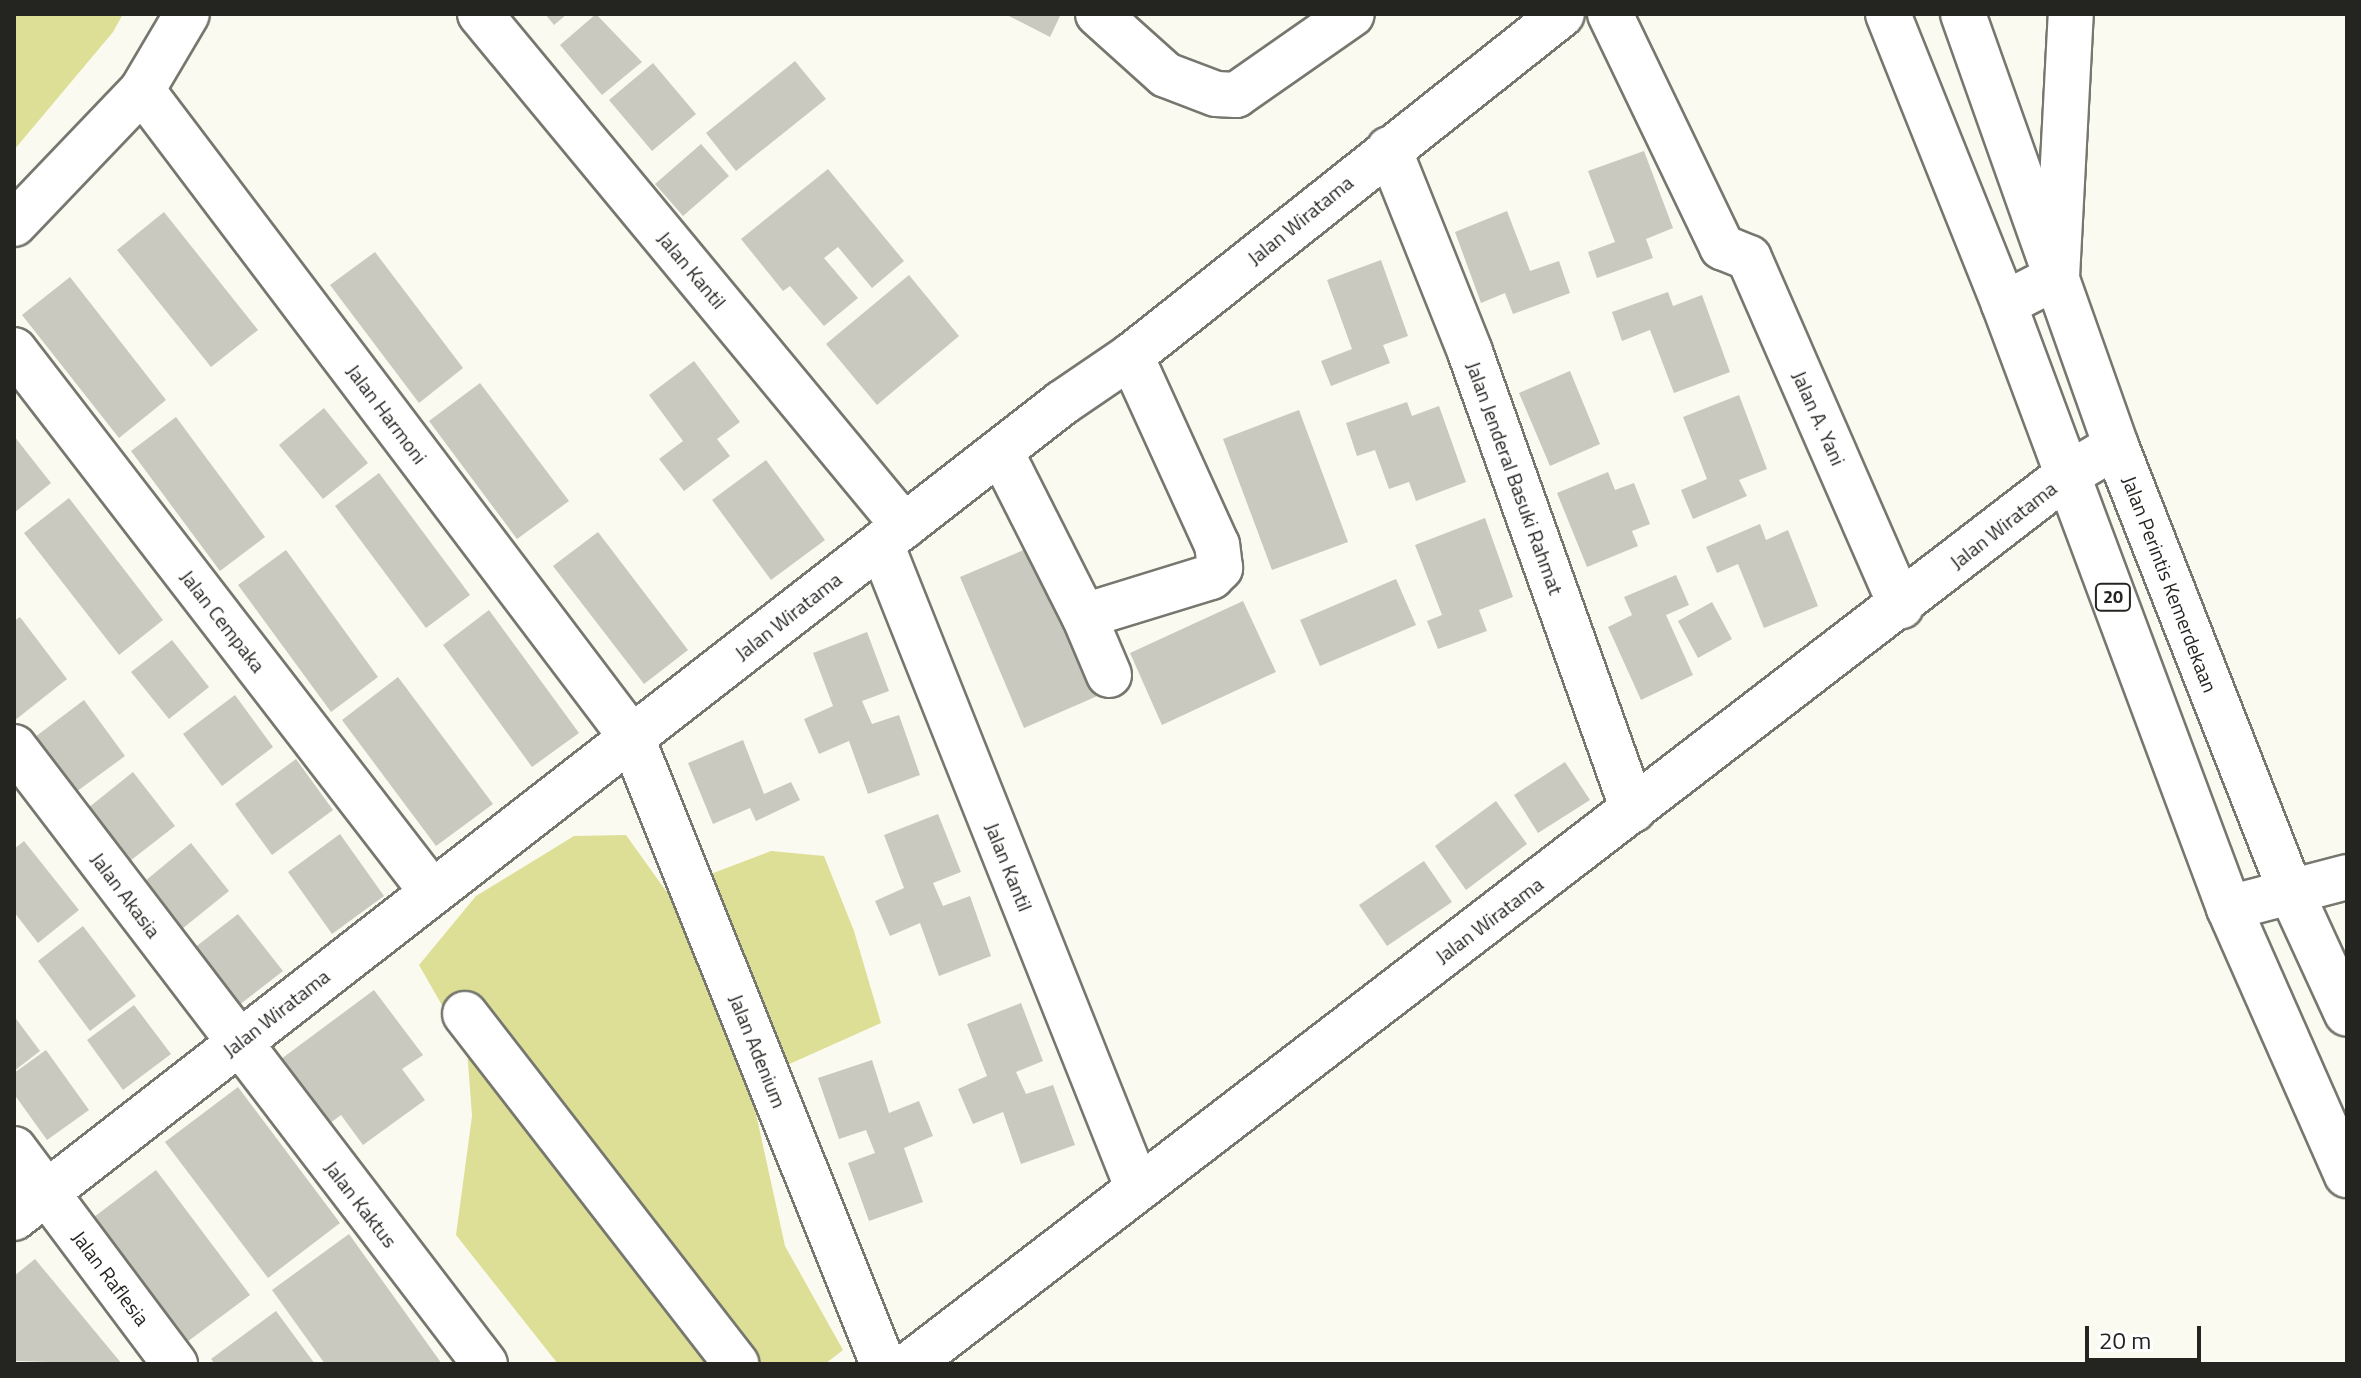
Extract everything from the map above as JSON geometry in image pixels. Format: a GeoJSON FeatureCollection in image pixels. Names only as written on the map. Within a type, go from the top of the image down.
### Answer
{"type":"FeatureCollection","features":[{"type":"Feature","properties":{"kind":"main road"},"geometry":{"type":"LineString","coordinates":[[14,224],[142,90],[187,14]]}},
{"type":"Feature","properties":{"kind":"main road","name":"Jalan Kantil"},"geometry":{"type":"LineString","coordinates":[[480,14],[892,535],[1138,1189]]}},
{"type":"Feature","properties":{"kind":"main road"},"geometry":{"type":"LineString","coordinates":[[1098,14],[1166,75],[1216,94],[1236,95],[1352,14]]}},
{"type":"Feature","properties":{"kind":"main road","name":"Jalan Wiratama"},"geometry":{"type":"LineString","coordinates":[[30,1205],[892,535],[1002,454],[1089,382],[1131,356],[1562,14]]}},
{"type":"Feature","properties":{"kind":"main road","name":"Jalan A. Yani"},"geometry":{"type":"LineString","coordinates":[[1610,14],[1722,247],[1749,258],[1901,606]]}},
{"type":"Feature","properties":{"kind":"main road","name":"20"},"geometry":{"type":"LineString","coordinates":[[1888,14],[2004,304],[2229,908],[2347,1175]]}},
{"type":"Feature","properties":{"kind":"main road","name":"Jalan Perintis Kemerdekaan"},"geometry":{"type":"LineString","coordinates":[[1963,14],[2116,446],[2290,890],[2347,1014]]}},
{"type":"Feature","properties":{"kind":"main road"},"geometry":{"type":"LineString","coordinates":[[2004,304],[2057,277],[2071,14]]}},
{"type":"Feature","properties":{"kind":"main road","name":"Jalan Harmoni"},"geometry":{"type":"LineString","coordinates":[[142,90],[632,738]]}},
{"type":"Feature","properties":{"kind":"main road","name":"Jalan Jenderal Basuki Rahmat"},"geometry":{"type":"LineString","coordinates":[[1389,149],[1470,352],[1633,810]]}},
{"type":"Feature","properties":{"kind":"main road","name":"Jalan Cempaka"},"geometry":{"type":"LineString","coordinates":[[14,350],[432,892]]}},
{"type":"Feature","properties":{"kind":"main road"},"geometry":{"type":"LineString","coordinates":[[1084,616],[1211,577],[1220,568],[1217,545],[1131,356]]}},
{"type":"Feature","properties":{"kind":"main road","name":"Jalan Wiratama"},"geometry":{"type":"LineString","coordinates":[[910,1364],[1901,606],[2067,475],[2116,446]]}},
{"type":"Feature","properties":{"kind":"main road"},"geometry":{"type":"LineString","coordinates":[[1002,454],[1084,616],[1109,675]]}},
{"type":"Feature","properties":{"kind":"main road","name":"Jalan Adenium"},"geometry":{"type":"LineString","coordinates":[[632,738],[883,1364]]}},
{"type":"Feature","properties":{"kind":"main road","name":"Jalan Akasia"},"geometry":{"type":"LineString","coordinates":[[14,747],[238,1044]]}},
{"type":"Feature","properties":{"kind":"main road"},"geometry":{"type":"LineString","coordinates":[[2229,908],[2347,877]]}},
{"type":"Feature","properties":{"kind":"main road"},"geometry":{"type":"LineString","coordinates":[[465,1014],[736,1364]]}},
{"type":"Feature","properties":{"kind":"main road","name":"Jalan Kaktus"},"geometry":{"type":"LineString","coordinates":[[238,1044],[485,1364]]}},
{"type":"Feature","properties":{"kind":"main road","name":"Jalan Raflesia"},"geometry":{"type":"LineString","coordinates":[[14,1149],[30,1205],[175,1364]]}},
{"type":"Feature","properties":{"kind":"green space"},"geometry":{"type":"Polygon","coordinates":[[[14,14],[123,14],[113,32],[14,150],[14,14]]]}},
{"type":"Feature","properties":{"kind":"green space"},"geometry":{"type":"Polygon","coordinates":[[[626,835],[666,891],[771,851],[824,856],[854,931],[881,1023],[749,1082],[785,1246],[843,1350],[825,1364],[558,1364],[456,1235],[472,1116],[467,1049],[419,965],[476,896],[574,836],[626,835]]]}},
{"type":"Feature","properties":{"kind":"building"},"geometry":{"type":"Polygon","coordinates":[[[545,14],[567,14],[554,25],[545,14]]]}},
{"type":"Feature","properties":{"kind":"building"},"geometry":{"type":"Polygon","coordinates":[[[596,14],[642,62],[602,95],[560,45],[596,14]]]}},
{"type":"Feature","properties":{"kind":"building"},"geometry":{"type":"Polygon","coordinates":[[[1005,14],[1061,14],[1050,37],[1005,14]]]}},
{"type":"Feature","properties":{"kind":"building"},"geometry":{"type":"Polygon","coordinates":[[[795,61],[826,99],[736,171],[706,133],[795,61]]]}},
{"type":"Feature","properties":{"kind":"building"},"geometry":{"type":"Polygon","coordinates":[[[653,63],[696,114],[652,151],[609,100],[653,63]]]}},
{"type":"Feature","properties":{"kind":"building"},"geometry":{"type":"Polygon","coordinates":[[[701,144],[729,176],[683,216],[655,184],[701,144]]]}},
{"type":"Feature","properties":{"kind":"building"},"geometry":{"type":"Polygon","coordinates":[[[1644,151],[1673,228],[1646,239],[1653,258],[1597,278],[1588,252],[1615,242],[1588,171],[1644,151]]]}},
{"type":"Feature","properties":{"kind":"building"},"geometry":{"type":"Polygon","coordinates":[[[828,169],[904,261],[872,288],[838,247],[824,258],[858,298],[824,326],[790,286],[783,291],[741,239],[828,169]]]}},
{"type":"Feature","properties":{"kind":"building"},"geometry":{"type":"Polygon","coordinates":[[[1507,211],[1530,271],[1559,261],[1570,293],[1513,314],[1505,293],[1481,303],[1455,232],[1507,211]]]}},
{"type":"Feature","properties":{"kind":"building"},"geometry":{"type":"Polygon","coordinates":[[[164,212],[258,330],[211,367],[117,250],[164,212]]]}},
{"type":"Feature","properties":{"kind":"building"},"geometry":{"type":"Polygon","coordinates":[[[375,252],[463,368],[419,403],[330,285],[375,252]]]}},
{"type":"Feature","properties":{"kind":"building"},"geometry":{"type":"Polygon","coordinates":[[[1381,260],[1408,336],[1383,345],[1390,363],[1331,386],[1321,361],[1352,349],[1327,280],[1381,260]]]}},
{"type":"Feature","properties":{"kind":"building"},"geometry":{"type":"Polygon","coordinates":[[[909,275],[959,336],[877,405],[826,344],[909,275]]]}},
{"type":"Feature","properties":{"kind":"building"},"geometry":{"type":"Polygon","coordinates":[[[70,277],[166,400],[119,438],[22,315],[70,277]]]}},
{"type":"Feature","properties":{"kind":"building"},"geometry":{"type":"Polygon","coordinates":[[[1668,292],[1673,306],[1702,295],[1730,372],[1674,393],[1650,330],[1622,341],[1612,312],[1668,292]]]}},
{"type":"Feature","properties":{"kind":"building"},"geometry":{"type":"Polygon","coordinates":[[[694,361],[740,422],[717,439],[730,456],[684,491],[659,459],[683,441],[649,395],[694,361]]]}},
{"type":"Feature","properties":{"kind":"building"},"geometry":{"type":"Polygon","coordinates":[[[1570,371],[1600,444],[1550,466],[1519,393],[1570,371]]]}},
{"type":"Feature","properties":{"kind":"building"},"geometry":{"type":"Polygon","coordinates":[[[480,383],[569,501],[517,539],[429,421],[480,383]]]}},
{"type":"Feature","properties":{"kind":"building"},"geometry":{"type":"Polygon","coordinates":[[[1739,395],[1767,469],[1739,480],[1747,496],[1693,519],[1681,490],[1707,479],[1683,417],[1739,395]]]}},
{"type":"Feature","properties":{"kind":"building"},"geometry":{"type":"Polygon","coordinates":[[[1407,402],[1412,416],[1439,406],[1466,482],[1416,501],[1409,482],[1389,489],[1375,450],[1357,456],[1346,423],[1407,402]]]}},
{"type":"Feature","properties":{"kind":"building"},"geometry":{"type":"Polygon","coordinates":[[[324,408],[368,463],[323,499],[279,445],[324,408]]]}},
{"type":"Feature","properties":{"kind":"building"},"geometry":{"type":"Polygon","coordinates":[[[1299,410],[1348,542],[1272,570],[1223,439],[1299,410]]]}},
{"type":"Feature","properties":{"kind":"building"},"geometry":{"type":"Polygon","coordinates":[[[176,417],[265,537],[220,571],[131,451],[176,417]]]}},
{"type":"Feature","properties":{"kind":"building"},"geometry":{"type":"Polygon","coordinates":[[[14,436],[51,483],[14,513],[14,436]]]}},
{"type":"Feature","properties":{"kind":"building"},"geometry":{"type":"Polygon","coordinates":[[[766,460],[825,540],[771,580],[712,500],[766,460]]]}},
{"type":"Feature","properties":{"kind":"building"},"geometry":{"type":"Polygon","coordinates":[[[1608,472],[1615,490],[1634,483],[1650,524],[1632,531],[1638,546],[1587,567],[1557,493],[1608,472]]]}},
{"type":"Feature","properties":{"kind":"building"},"geometry":{"type":"Polygon","coordinates":[[[379,473],[470,595],[426,628],[335,506],[379,473]]]}},
{"type":"Feature","properties":{"kind":"building"},"geometry":{"type":"Polygon","coordinates":[[[69,498],[163,620],[119,655],[24,533],[69,498]]]}},
{"type":"Feature","properties":{"kind":"building"},"geometry":{"type":"Polygon","coordinates":[[[1485,518],[1513,597],[1479,610],[1487,631],[1438,649],[1427,621],[1442,615],[1415,545],[1485,518]]]}},
{"type":"Feature","properties":{"kind":"building"},"geometry":{"type":"Polygon","coordinates":[[[1760,524],[1766,540],[1788,530],[1818,606],[1764,628],[1738,564],[1717,573],[1706,547],[1760,524]]]}},
{"type":"Feature","properties":{"kind":"building"},"geometry":{"type":"Polygon","coordinates":[[[598,532],[688,650],[644,684],[553,566],[598,532]]]}},
{"type":"Feature","properties":{"kind":"building"},"geometry":{"type":"Polygon","coordinates":[[[1038,544],[1102,694],[1024,728],[960,577],[1038,544]]]}},
{"type":"Feature","properties":{"kind":"building"},"geometry":{"type":"Polygon","coordinates":[[[286,550],[378,677],[331,712],[238,585],[286,550]]]}},
{"type":"Feature","properties":{"kind":"building"},"geometry":{"type":"Polygon","coordinates":[[[1676,575],[1689,605],[1666,615],[1693,675],[1641,700],[1608,627],[1632,615],[1624,597],[1676,575]]]}},
{"type":"Feature","properties":{"kind":"building"},"geometry":{"type":"Polygon","coordinates":[[[1396,579],[1416,625],[1320,666],[1300,620],[1396,579]]]}},
{"type":"Feature","properties":{"kind":"building"},"geometry":{"type":"Polygon","coordinates":[[[1243,601],[1276,672],[1162,725],[1130,653],[1243,601]]]}},
{"type":"Feature","properties":{"kind":"building"},"geometry":{"type":"Polygon","coordinates":[[[1712,602],[1732,639],[1698,658],[1678,621],[1712,602]]]}},
{"type":"Feature","properties":{"kind":"building"},"geometry":{"type":"Polygon","coordinates":[[[489,610],[579,733],[532,767],[443,645],[489,610]]]}},
{"type":"Feature","properties":{"kind":"building"},"geometry":{"type":"Polygon","coordinates":[[[20,617],[67,679],[14,721],[14,621],[20,617]]]}},
{"type":"Feature","properties":{"kind":"building"},"geometry":{"type":"Polygon","coordinates":[[[867,632],[889,691],[862,701],[872,724],[899,715],[920,775],[868,794],[849,741],[819,754],[804,719],[833,706],[813,653],[867,632]]]}},
{"type":"Feature","properties":{"kind":"building"},"geometry":{"type":"Polygon","coordinates":[[[172,640],[209,687],[169,719],[131,672],[172,640]]]}},
{"type":"Feature","properties":{"kind":"building"},"geometry":{"type":"Polygon","coordinates":[[[398,677],[493,804],[436,846],[342,720],[398,677]]]}},
{"type":"Feature","properties":{"kind":"building"},"geometry":{"type":"Polygon","coordinates":[[[235,695],[273,747],[222,786],[183,734],[235,695]]]}},
{"type":"Feature","properties":{"kind":"building"},"geometry":{"type":"Polygon","coordinates":[[[84,700],[125,756],[76,792],[35,737],[84,700]]]}},
{"type":"Feature","properties":{"kind":"building"},"geometry":{"type":"Polygon","coordinates":[[[743,740],[764,794],[791,782],[800,800],[756,821],[750,808],[713,824],[688,763],[743,740]]]}},
{"type":"Feature","properties":{"kind":"building"},"geometry":{"type":"Polygon","coordinates":[[[296,759],[333,810],[272,855],[235,804],[296,759]]]}},
{"type":"Feature","properties":{"kind":"building"},"geometry":{"type":"Polygon","coordinates":[[[1565,762],[1590,800],[1538,833],[1514,795],[1565,762]]]}},
{"type":"Feature","properties":{"kind":"building"},"geometry":{"type":"Polygon","coordinates":[[[133,772],[175,826],[130,861],[88,808],[133,772]]]}},
{"type":"Feature","properties":{"kind":"building"},"geometry":{"type":"Polygon","coordinates":[[[1496,801],[1527,844],[1466,890],[1435,846],[1496,801]]]}},
{"type":"Feature","properties":{"kind":"building"},"geometry":{"type":"Polygon","coordinates":[[[938,814],[961,872],[933,883],[943,906],[970,896],[991,956],[939,976],[920,923],[890,936],[875,901],[904,888],[884,835],[938,814]]]}},
{"type":"Feature","properties":{"kind":"building"},"geometry":{"type":"Polygon","coordinates":[[[340,834],[384,896],[332,934],[288,872],[340,834]]]}},
{"type":"Feature","properties":{"kind":"building"},"geometry":{"type":"Polygon","coordinates":[[[24,841],[79,910],[38,943],[14,912],[14,849],[24,841]]]}},
{"type":"Feature","properties":{"kind":"building"},"geometry":{"type":"Polygon","coordinates":[[[191,843],[229,891],[177,933],[139,886],[191,843]]]}},
{"type":"Feature","properties":{"kind":"building"},"geometry":{"type":"Polygon","coordinates":[[[1424,861],[1452,902],[1387,946],[1359,905],[1424,861]]]}},
{"type":"Feature","properties":{"kind":"building"},"geometry":{"type":"Polygon","coordinates":[[[238,914],[283,971],[234,1009],[189,952],[238,914]]]}},
{"type":"Feature","properties":{"kind":"building"},"geometry":{"type":"Polygon","coordinates":[[[83,926],[136,996],[90,1031],[38,961],[83,926]]]}},
{"type":"Feature","properties":{"kind":"building"},"geometry":{"type":"Polygon","coordinates":[[[374,990],[423,1055],[402,1069],[425,1100],[363,1145],[341,1115],[317,1133],[269,1068],[374,990]]]}},
{"type":"Feature","properties":{"kind":"building"},"geometry":{"type":"Polygon","coordinates":[[[1021,1003],[1043,1061],[1016,1072],[1026,1094],[1053,1085],[1075,1145],[1021,1164],[1003,1112],[973,1124],[958,1089],[987,1076],[967,1024],[1021,1003]]]}},
{"type":"Feature","properties":{"kind":"building"},"geometry":{"type":"Polygon","coordinates":[[[134,1005],[171,1054],[123,1090],[87,1040],[134,1005]]]}},
{"type":"Feature","properties":{"kind":"building"},"geometry":{"type":"Polygon","coordinates":[[[14,1016],[40,1051],[14,1071],[14,1016]]]}},
{"type":"Feature","properties":{"kind":"building"},"geometry":{"type":"Polygon","coordinates":[[[46,1050],[89,1110],[47,1140],[14,1094],[14,1073],[46,1050]]]}},
{"type":"Feature","properties":{"kind":"building"},"geometry":{"type":"Polygon","coordinates":[[[872,1060],[889,1113],[919,1101],[933,1136],[904,1148],[923,1202],[869,1221],[848,1163],[875,1153],[866,1130],[839,1139],[818,1078],[872,1060]]]}},
{"type":"Feature","properties":{"kind":"building"},"geometry":{"type":"Polygon","coordinates":[[[238,1087],[340,1223],[268,1278],[165,1142],[238,1087]]]}},
{"type":"Feature","properties":{"kind":"building"},"geometry":{"type":"Polygon","coordinates":[[[156,1170],[250,1295],[187,1342],[94,1217],[156,1170]]]}},
{"type":"Feature","properties":{"kind":"building"},"geometry":{"type":"Polygon","coordinates":[[[349,1234],[442,1364],[325,1364],[272,1290],[349,1234]]]}},
{"type":"Feature","properties":{"kind":"building"},"geometry":{"type":"Polygon","coordinates":[[[35,1259],[122,1364],[14,1361],[14,1276],[35,1259]]]}},
{"type":"Feature","properties":{"kind":"building"},"geometry":{"type":"Polygon","coordinates":[[[276,1311],[315,1364],[215,1364],[211,1359],[276,1311]]]}}]}
